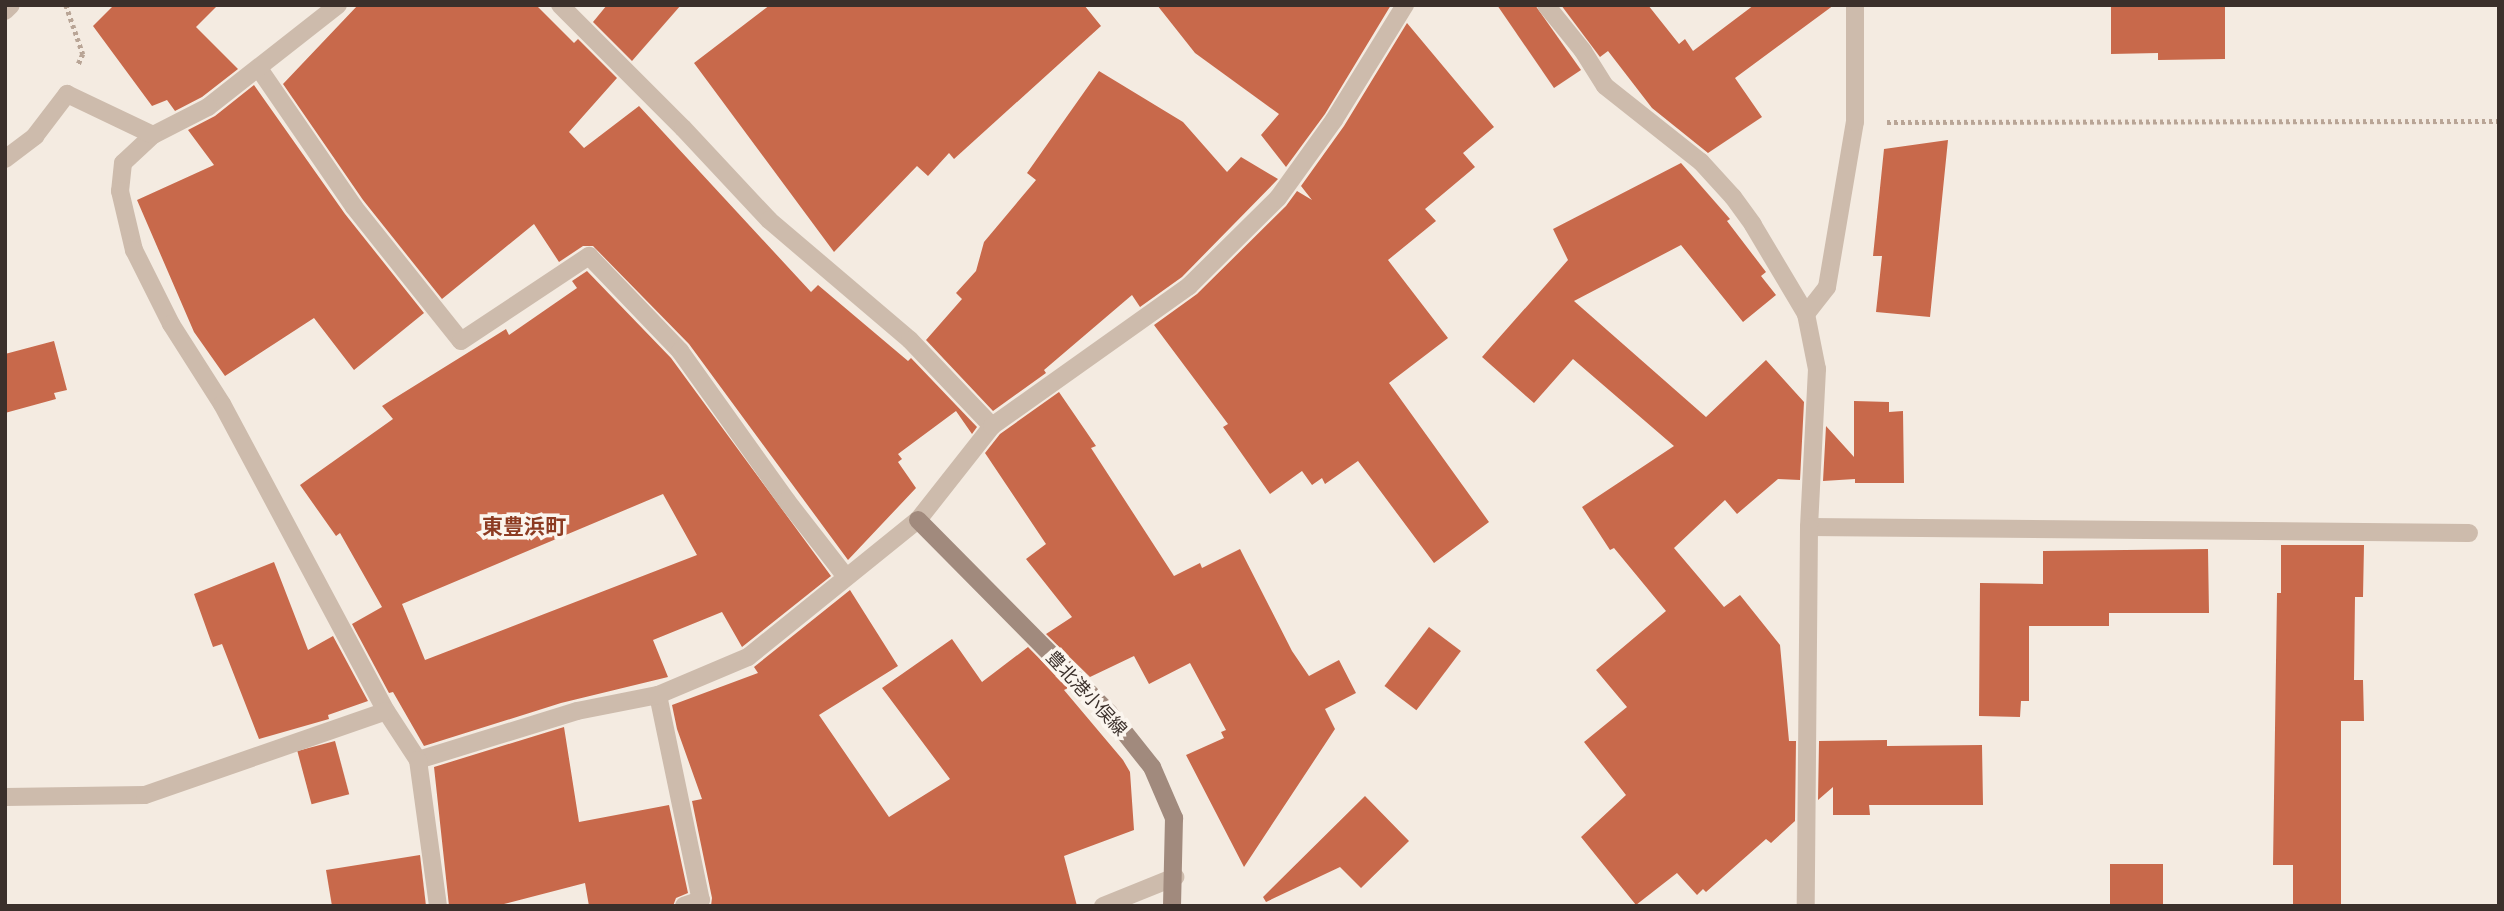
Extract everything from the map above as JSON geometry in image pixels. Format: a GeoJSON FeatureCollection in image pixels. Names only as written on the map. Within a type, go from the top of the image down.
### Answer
{"type":"FeatureCollection","features":[{"type":"Feature","properties":{"kind":"main road","name":"豊北港小俣線"},"geometry":{"type":"LineString","coordinates":[[918,520],[1109,713],[1152,767],[1174,818],[1175,877],[1171,906]]}},
{"type":"Feature","properties":{"kind":"street"},"geometry":{"type":"LineString","coordinates":[[5,11],[11,5]]}},
{"type":"Feature","properties":{"kind":"street"},"geometry":{"type":"LineString","coordinates":[[338,5],[260,70],[208,107],[153,135],[123,163],[120,191],[134,250],[171,324],[222,404],[386,711],[418,760],[438,906]]}},
{"type":"Feature","properties":{"kind":"street"},"geometry":{"type":"LineString","coordinates":[[560,5],[683,128],[769,220],[910,340],[992,426]]}},
{"type":"Feature","properties":{"kind":"street"},"geometry":{"type":"LineString","coordinates":[[418,760],[577,711],[658,695],[748,657],[918,520],[992,426],[1189,286],[1278,198],[1334,120],[1405,5]]}},
{"type":"Feature","properties":{"kind":"street"},"geometry":{"type":"LineString","coordinates":[[1546,5],[1583,51],[1605,86],[1701,162],[1733,197],[1753,225],[1806,314],[1817,369],[1809,527],[1806,906]]}},
{"type":"Feature","properties":{"kind":"street"},"geometry":{"type":"LineString","coordinates":[[1806,314],[1827,287],[1855,122],[1855,5]]}},
{"type":"Feature","properties":{"kind":"street"},"geometry":{"type":"LineString","coordinates":[[260,70],[354,207],[461,341],[589,257],[680,351],[787,501],[846,577]]}},
{"type":"Feature","properties":{"kind":"street"},"geometry":{"type":"LineString","coordinates":[[5,159],[35,136],[66,94],[153,135]]}},
{"type":"Feature","properties":{"kind":"street"},"geometry":{"type":"LineString","coordinates":[[1809,527],[2469,533]]}},
{"type":"Feature","properties":{"kind":"street"},"geometry":{"type":"LineString","coordinates":[[658,695],[701,900],[684,906]]}},
{"type":"Feature","properties":{"kind":"street"},"geometry":{"type":"LineString","coordinates":[[5,797],[145,795],[386,711]]}},
{"type":"Feature","properties":{"kind":"street"},"geometry":{"type":"LineString","coordinates":[[1103,906],[1175,877]]}},
{"type":"Feature","properties":{"kind":"path"},"geometry":{"type":"LineString","coordinates":[[1855,122],[2499,121]]}},
{"type":"Feature","properties":{"kind":"building"},"geometry":{"type":"Polygon","coordinates":[[[114,5],[218,5],[196,27],[238,69],[202,97],[175,111],[167,100],[152,106],[93,26],[114,5]]]}},
{"type":"Feature","properties":{"kind":"building"},"geometry":{"type":"Polygon","coordinates":[[[358,5],[536,5],[574,43],[578,39],[617,78],[569,132],[584,148],[639,106],[811,292],[818,285],[908,361],[911,358],[977,427],[972,434],[956,411],[898,454],[902,459],[898,462],[916,488],[848,560],[689,344],[593,246],[583,246],[559,262],[534,224],[442,299],[363,200],[283,84],[358,5]]]}},
{"type":"Feature","properties":{"kind":"building"},"geometry":{"type":"Polygon","coordinates":[[[607,5],[681,5],[632,61],[593,22],[607,5]]]}},
{"type":"Feature","properties":{"kind":"building"},"geometry":{"type":"Polygon","coordinates":[[[770,5],[1084,5],[1101,26],[954,159],[949,153],[928,176],[917,166],[834,252],[694,63],[770,5]]]}},
{"type":"Feature","properties":{"kind":"building"},"geometry":{"type":"Polygon","coordinates":[[[1157,5],[1391,5],[1325,114],[1286,167],[1261,135],[1279,114],[1195,53],[1157,5]]]}},
{"type":"Feature","properties":{"kind":"building"},"geometry":{"type":"Polygon","coordinates":[[[1497,5],[1535,5],[1581,70],[1554,88],[1497,5]]]}},
{"type":"Feature","properties":{"kind":"building"},"geometry":{"type":"Polygon","coordinates":[[[1561,5],[1648,5],[1679,44],[1685,39],[1693,51],[1754,5],[1834,5],[1735,78],[1762,117],[1708,153],[1652,108],[1608,51],[1600,57],[1561,5]]]}},
{"type":"Feature","properties":{"kind":"building"},"geometry":{"type":"Polygon","coordinates":[[[2111,5],[2225,5],[2225,59],[2158,60],[2158,53],[2111,54],[2111,5]]]}},
{"type":"Feature","properties":{"kind":"building"},"geometry":{"type":"Polygon","coordinates":[[[1407,23],[1494,127],[1463,153],[1475,167],[1425,209],[1436,221],[1388,260],[1448,338],[1389,383],[1489,522],[1434,563],[1358,461],[1325,484],[1322,478],[1312,485],[1302,471],[1270,494],[1223,427],[1228,424],[1154,325],[1197,294],[1286,206],[1297,191],[1312,200],[1301,186],[1344,126],[1407,23]]]}},
{"type":"Feature","properties":{"kind":"building"},"geometry":{"type":"Polygon","coordinates":[[[1099,71],[1183,122],[1227,172],[1241,157],[1278,179],[1182,277],[1140,307],[1132,295],[1044,370],[1046,373],[993,411],[926,340],[962,299],[956,293],[976,271],[984,242],[1036,180],[1027,173],[1099,71]]]}},
{"type":"Feature","properties":{"kind":"building"},"geometry":{"type":"Polygon","coordinates":[[[254,85],[345,214],[424,313],[354,370],[314,318],[225,376],[194,332],[137,200],[214,165],[188,130],[215,116],[254,85]]]}},
{"type":"Feature","properties":{"kind":"building"},"geometry":{"type":"Polygon","coordinates":[[[1948,140],[1930,317],[1876,312],[1882,256],[1873,256],[1884,149],[1948,140]]]}},
{"type":"Feature","properties":{"kind":"building"},"geometry":{"type":"Polygon","coordinates":[[[1681,163],[1730,219],[1727,221],[1766,272],[1761,276],[1776,295],[1743,322],[1681,245],[1574,301],[1706,417],[1766,360],[1804,402],[1800,480],[1778,479],[1737,514],[1725,500],[1674,548],[1724,607],[1740,595],[1780,645],[1789,741],[1796,741],[1795,821],[1771,843],[1766,839],[1706,892],[1703,889],[1697,895],[1677,873],[1636,905],[1581,837],[1626,795],[1584,742],[1627,707],[1596,670],[1666,611],[1614,548],[1610,550],[1582,507],[1674,446],[1573,359],[1534,403],[1482,357],[1568,260],[1553,229],[1681,163]]]}},
{"type":"Feature","properties":{"kind":"building"},"geometry":{"type":"Polygon","coordinates":[[[587,271],[671,358],[831,576],[742,647],[722,612],[653,640],[668,677],[561,703],[424,746],[393,692],[389,693],[352,624],[382,607],[340,533],[336,536],[300,485],[393,419],[382,406],[506,329],[509,335],[577,288],[572,281],[587,271]],[[663,494],[402,604],[425,660],[697,555],[663,494]]]}},
{"type":"Feature","properties":{"kind":"building"},"geometry":{"type":"Polygon","coordinates":[[[54,341],[67,390],[54,393],[56,399],[5,413],[5,354],[54,341]]]}},
{"type":"Feature","properties":{"kind":"building"},"geometry":{"type":"Polygon","coordinates":[[[1059,392],[1096,446],[1091,448],[1174,576],[1200,563],[1202,568],[1240,549],[1292,651],[1309,676],[1339,660],[1356,693],[1325,709],[1335,729],[1244,867],[1186,755],[1224,738],[1221,732],[1226,730],[1190,663],[1149,684],[1134,656],[1090,677],[1046,634],[1072,617],[1026,559],[1046,544],[985,453],[1000,434],[1059,392]]]}},
{"type":"Feature","properties":{"kind":"building"},"geometry":{"type":"Polygon","coordinates":[[[1854,401],[1889,402],[1889,412],[1903,411],[1904,483],[1855,483],[1855,479],[1823,481],[1826,426],[1854,457],[1854,401]]]}},
{"type":"Feature","properties":{"kind":"building"},"geometry":{"type":"Polygon","coordinates":[[[2281,545],[2364,545],[2363,597],[2355,597],[2354,680],[2363,680],[2364,721],[2341,721],[2341,906],[2293,906],[2293,865],[2273,865],[2277,593],[2281,593],[2281,545]]]}},
{"type":"Feature","properties":{"kind":"building"},"geometry":{"type":"Polygon","coordinates":[[[2208,549],[2209,613],[2109,613],[2109,626],[2029,626],[2029,701],[2021,701],[2020,717],[1979,716],[1980,583],[2043,584],[2043,551],[2208,549]]]}},
{"type":"Feature","properties":{"kind":"building"},"geometry":{"type":"Polygon","coordinates":[[[274,562],[308,650],[333,636],[368,701],[328,715],[329,719],[259,739],[222,644],[213,647],[194,594],[274,562]]]}},
{"type":"Feature","properties":{"kind":"building"},"geometry":{"type":"Polygon","coordinates":[[[850,590],[898,666],[819,715],[889,817],[950,779],[882,688],[952,639],[982,682],[1028,647],[1068,688],[1064,690],[1123,760],[1130,772],[1134,830],[1064,856],[1077,906],[711,906],[712,898],[692,801],[702,799],[677,729],[672,705],[758,673],[754,667],[850,590]]]}},
{"type":"Feature","properties":{"kind":"building"},"geometry":{"type":"Polygon","coordinates":[[[1429,627],[1461,651],[1416,710],[1384,686],[1429,627]]]}},
{"type":"Feature","properties":{"kind":"building"},"geometry":{"type":"Polygon","coordinates":[[[564,727],[579,822],[669,805],[688,893],[676,898],[673,906],[589,906],[585,883],[496,906],[449,906],[434,767],[564,727]]]}},
{"type":"Feature","properties":{"kind":"building"},"geometry":{"type":"Polygon","coordinates":[[[1887,740],[1887,746],[1982,745],[1983,805],[1869,805],[1870,815],[1833,815],[1833,787],[1818,800],[1819,741],[1887,740]]]}},
{"type":"Feature","properties":{"kind":"building"},"geometry":{"type":"Polygon","coordinates":[[[335,741],[349,794],[312,804],[297,751],[335,741]]]}},
{"type":"Feature","properties":{"kind":"building"},"geometry":{"type":"Polygon","coordinates":[[[1365,796],[1409,841],[1361,888],[1340,867],[1266,902],[1263,897],[1365,796]]]}},
{"type":"Feature","properties":{"kind":"building"},"geometry":{"type":"Polygon","coordinates":[[[420,855],[426,906],[332,906],[326,870],[420,855]]]}},
{"type":"Feature","properties":{"kind":"building"},"geometry":{"type":"Polygon","coordinates":[[[2110,864],[2163,864],[2163,906],[2110,906],[2110,864]]]}},
{"type":"Feature","properties":{"kind":"district","name":"東豊浜町"},"geometry":{"type":"Point","coordinates":[524,526]}}]}
